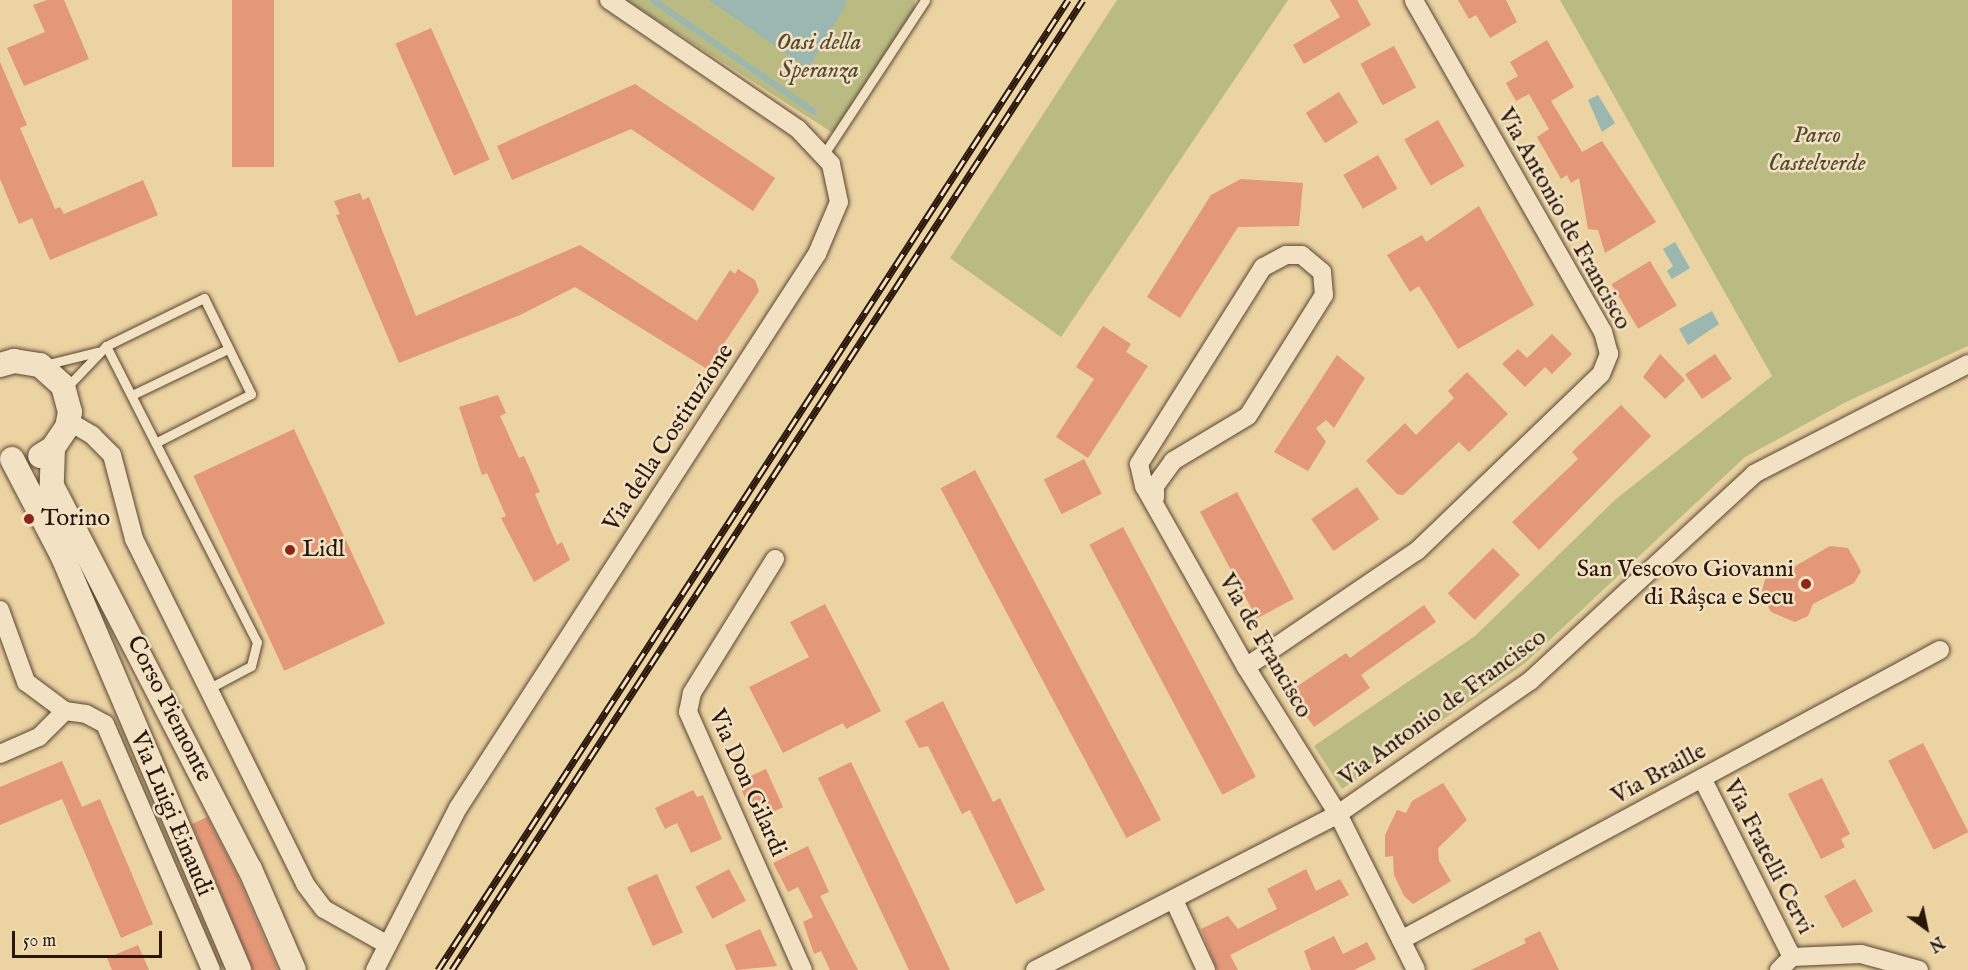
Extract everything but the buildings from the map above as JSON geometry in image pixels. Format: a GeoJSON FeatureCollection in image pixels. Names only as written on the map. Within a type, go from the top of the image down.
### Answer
{"type":"FeatureCollection","features":[{"type":"Feature","properties":{"kind":"main road"},"geometry":{"type":"LineString","coordinates":[[5,356],[40,365],[65,390],[68,421],[52,448],[37,457],[6,457]]}},
{"type":"Feature","properties":{"kind":"main road","name":"Corso Piemonte"},"geometry":{"type":"LineString","coordinates":[[52,448],[52,486],[103,579],[250,868],[294,970]]}},
{"type":"Feature","properties":{"kind":"main road","name":"Corso Piemonte"},"geometry":{"type":"LineString","coordinates":[[6,457],[28,482],[239,970]]}},
{"type":"Feature","properties":{"kind":"street","name":"Via della Costituzione"},"geometry":{"type":"LineString","coordinates":[[375,970],[386,944],[458,808],[822,245],[839,202],[837,183],[824,154],[798,129],[609,0]]}},
{"type":"Feature","properties":{"kind":"street","name":"Via Antonio de Francisco"},"geometry":{"type":"LineString","coordinates":[[1246,667],[1417,551],[1601,374],[1609,354],[1603,332],[1414,0]]}},
{"type":"Feature","properties":{"kind":"street","name":"Via de Francisco"},"geometry":{"type":"LineString","coordinates":[[1155,498],[1155,486],[1173,461],[1248,416],[1324,295],[1322,272],[1302,255],[1286,255],[1263,267],[1141,458],[1144,486],[1155,498],[1246,667],[1338,814],[1416,970]]}},
{"type":"Feature","properties":{"kind":"street","name":"Via Antonio de Francisco"},"geometry":{"type":"LineString","coordinates":[[1035,970],[1338,814],[1530,681],[1754,474],[1968,364]]}},
{"type":"Feature","properties":{"kind":"street"},"geometry":{"type":"LineString","coordinates":[[68,421],[92,435],[112,455],[134,539],[315,898],[335,917],[386,944]]}},
{"type":"Feature","properties":{"kind":"street","name":"Via Don Gilardi"},"geometry":{"type":"LineString","coordinates":[[775,559],[692,693],[688,712],[804,970]]}},
{"type":"Feature","properties":{"kind":"street","name":"Via Luigi Einaudi"},"geometry":{"type":"LineString","coordinates":[[0,610],[26,682],[37,695],[65,711],[86,714],[105,724],[113,736],[211,970]]}},
{"type":"Feature","properties":{"kind":"street","name":"Via Braille"},"geometry":{"type":"LineString","coordinates":[[1401,940],[1940,650]]}},
{"type":"Feature","properties":{"kind":"street"},"geometry":{"type":"LineString","coordinates":[[0,754],[39,737],[65,711]]}},
{"type":"Feature","properties":{"kind":"street","name":"Via Fratelli Cervi"},"geometry":{"type":"LineString","coordinates":[[1702,778],[1785,964],[1861,954],[1919,970]]}},
{"type":"Feature","properties":{"kind":"street"},"geometry":{"type":"LineString","coordinates":[[1174,900],[1206,970]]}},
{"type":"Feature","properties":{"kind":"lane"},"geometry":{"type":"LineString","coordinates":[[824,154],[925,0]]}},
{"type":"Feature","properties":{"kind":"lane"},"geometry":{"type":"LineString","coordinates":[[65,390],[97,352],[106,346],[204,298],[251,394],[157,442]]}},
{"type":"Feature","properties":{"kind":"lane"},"geometry":{"type":"LineString","coordinates":[[106,346],[134,394],[257,642],[250,666],[208,688]]}},
{"type":"Feature","properties":{"kind":"lane"},"geometry":{"type":"LineString","coordinates":[[134,394],[228,349]]}},
{"type":"Feature","properties":{"kind":"lane"},"geometry":{"type":"LineString","coordinates":[[40,365],[97,352]]}},
{"type":"Feature","properties":{"kind":"green space","name":"Oasi della Speranza"},"geometry":{"type":"Polygon","coordinates":[[[626,0],[915,0],[913,19],[836,135],[626,0]]]}},
{"type":"Feature","properties":{"kind":"green space"},"geometry":{"type":"Polygon","coordinates":[[[1117,0],[1288,0],[1061,337],[950,258],[1117,0]]]}},
{"type":"Feature","properties":{"kind":"green space","name":"Parco Castelverde"},"geometry":{"type":"Polygon","coordinates":[[[1560,0],[1968,0],[1968,346],[1846,402],[1745,457],[1524,664],[1342,789],[1314,746],[1475,636],[1616,499],[1772,376],[1560,0]]]}},
{"type":"Feature","properties":{"kind":"water"},"geometry":{"type":"Polygon","coordinates":[[[709,0],[845,0],[846,5],[808,69],[709,0]]]}},
{"type":"Feature","properties":{"kind":"water"},"geometry":{"type":"Polygon","coordinates":[[[1598,95],[1615,123],[1602,132],[1588,100],[1598,95]]]}},
{"type":"Feature","properties":{"kind":"water"},"geometry":{"type":"Polygon","coordinates":[[[1675,242],[1690,268],[1672,279],[1667,271],[1673,266],[1663,249],[1675,242]]]}},
{"type":"Feature","properties":{"kind":"water"},"geometry":{"type":"Polygon","coordinates":[[[1712,311],[1719,324],[1688,345],[1679,329],[1712,311]]]}},
{"type":"Feature","properties":{"kind":"waterway"},"geometry":{"type":"LineString","coordinates":[[653,0],[814,112]]}},
{"type":"Feature","properties":{"kind":"railway"},"geometry":{"type":"LineString","coordinates":[[438,970],[1068,0]]}},
{"type":"Feature","properties":{"kind":"railway"},"geometry":{"type":"LineString","coordinates":[[452,970],[1083,0]]}},
{"type":"Feature","properties":{"kind":"place","name":"Torino"},"geometry":{"type":"Point","coordinates":[29,519]}},
{"type":"Feature","properties":{"kind":"place","name":"Lidl"},"geometry":{"type":"Point","coordinates":[290,550]}},
{"type":"Feature","properties":{"kind":"place","name":"San Vescovo Giovanni di Râșca e Secu"},"geometry":{"type":"Point","coordinates":[1806,584]}}]}
